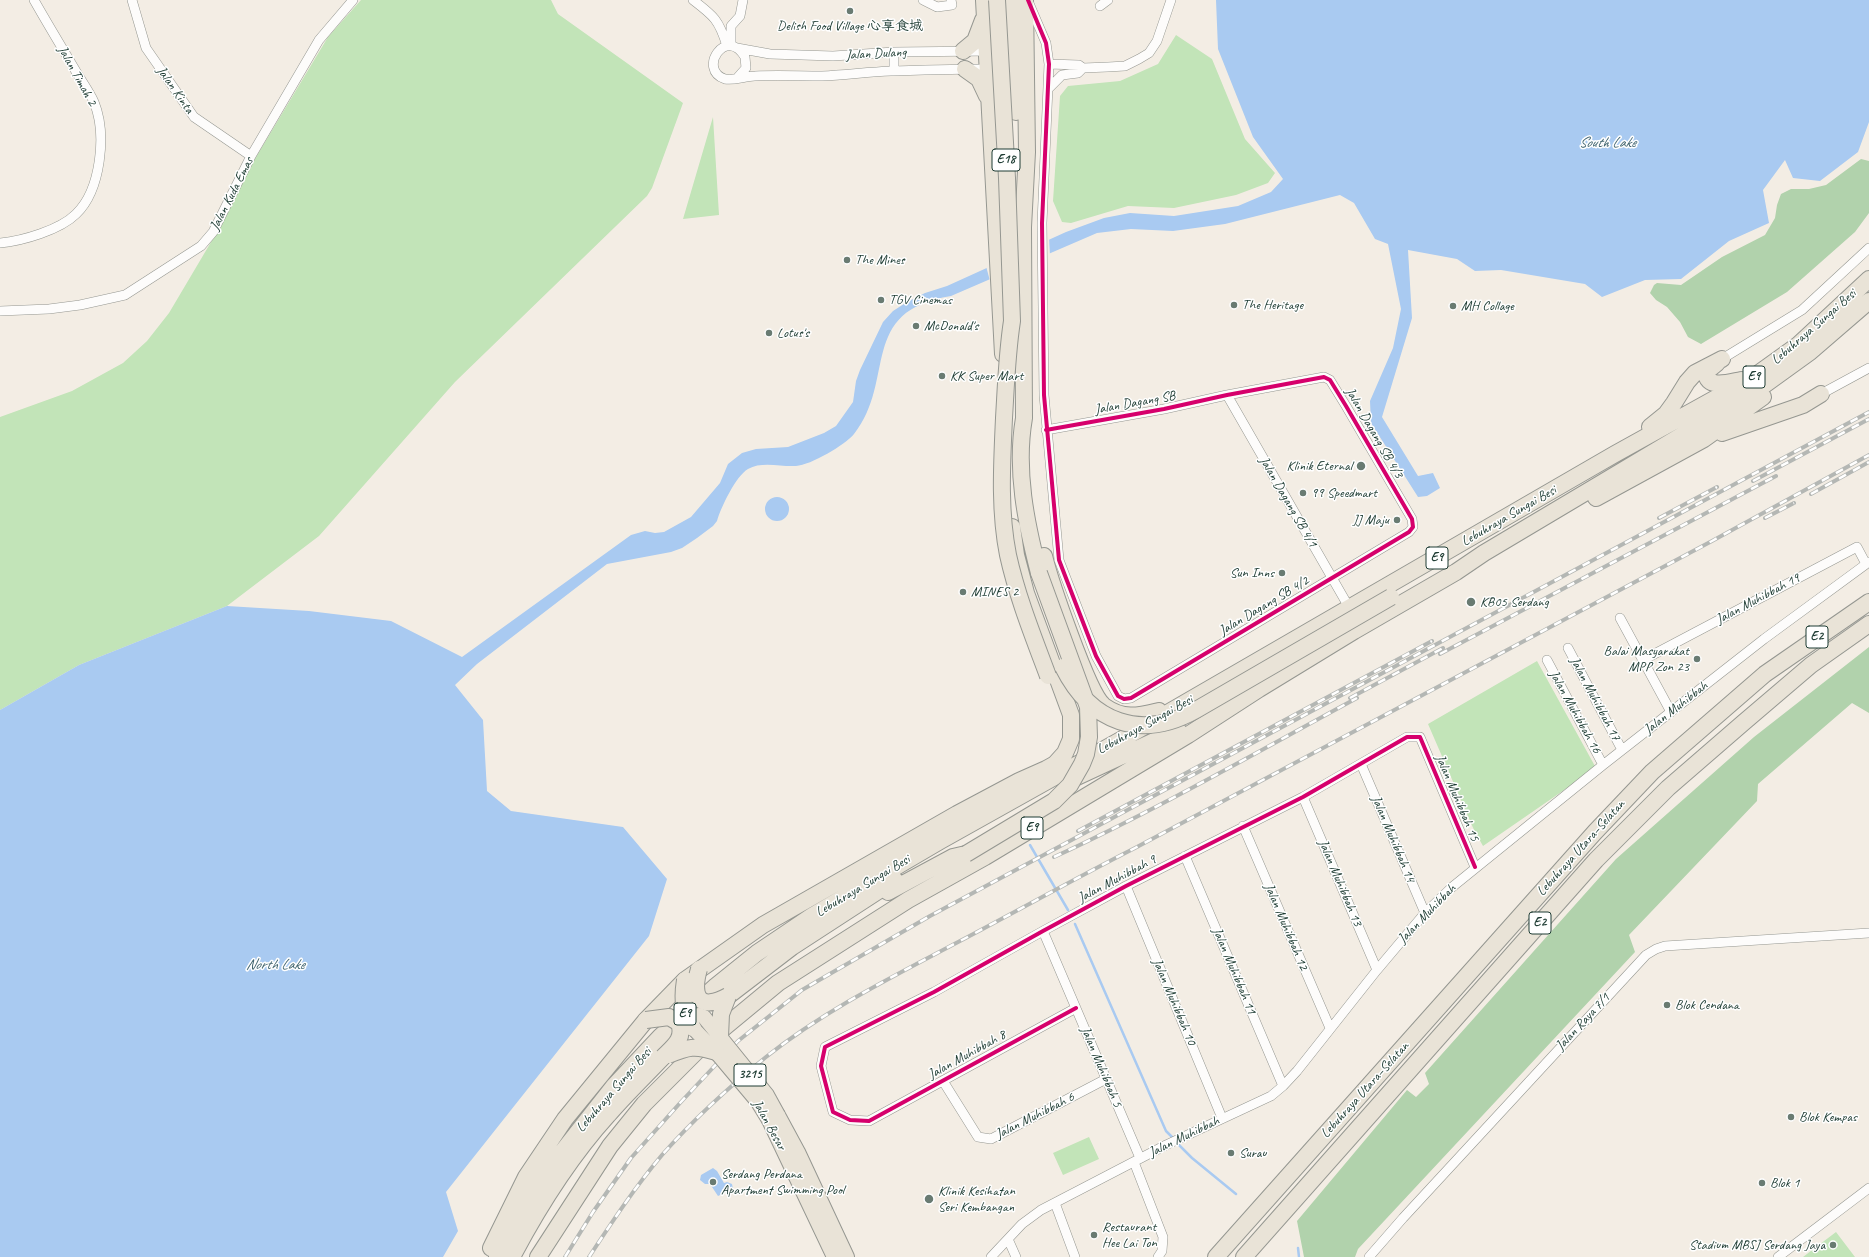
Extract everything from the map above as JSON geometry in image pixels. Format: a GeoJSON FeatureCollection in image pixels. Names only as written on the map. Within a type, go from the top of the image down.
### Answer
{"type":"FeatureCollection","features":[{"type":"Feature","properties":{"kind":"highway","name":"E18"},"geometry":{"type":"LineString","coordinates":[[997,0],[1008,193],[1012,321]]}},
{"type":"Feature","properties":{"kind":"highway"},"geometry":{"type":"LineString","coordinates":[[1013,0],[1020,212],[1023,227]]}},
{"type":"Feature","properties":{"kind":"highway","name":"E18"},"geometry":{"type":"LineString","coordinates":[[1024,418],[1023,227],[1027,152],[1026,0]]}},
{"type":"Feature","properties":{"kind":"highway"},"geometry":{"type":"LineString","coordinates":[[985,11],[992,33],[1001,35],[1008,32],[1014,23]]}},
{"type":"Feature","properties":{"kind":"highway"},"geometry":{"type":"LineString","coordinates":[[487,1257],[500,1227],[526,1176],[565,1119],[646,1020],[685,980],[762,925],[877,861],[918,836],[1019,781],[1046,769],[1061,758],[1069,746],[1072,723],[1068,705],[1026,593],[1013,539],[1009,497],[1001,293],[985,11]]}},
{"type":"Feature","properties":{"kind":"highway"},"geometry":{"type":"LineString","coordinates":[[963,51],[969,48],[978,36],[985,11]]}},
{"type":"Feature","properties":{"kind":"highway"},"geometry":{"type":"LineString","coordinates":[[965,69],[975,75],[982,84],[986,92],[990,109]]}},
{"type":"Feature","properties":{"kind":"highway"},"geometry":{"type":"LineString","coordinates":[[990,109],[994,95],[1001,92],[1009,92],[1012,95],[1016,108]]}},
{"type":"Feature","properties":{"kind":"highway","name":"Lebuhraya Sungai Besi"},"geometry":{"type":"LineString","coordinates":[[496,1257],[544,1175],[614,1086],[660,1037],[716,986],[762,949],[812,916],[940,841],[1350,609],[1622,450],[1752,378],[1798,345],[1869,279]]}},
{"type":"Feature","properties":{"kind":"highway","name":"Lebuhraya Sungai Besi"},"geometry":{"type":"LineString","coordinates":[[538,1257],[610,1146],[644,1104],[703,1045],[778,984],[804,965],[908,900],[985,857],[1188,736],[1259,689],[1354,631],[1456,572],[1484,553],[1756,391],[1801,359],[1869,301]]}},
{"type":"Feature","properties":{"kind":"highway"},"geometry":{"type":"LineString","coordinates":[[1012,321],[1015,344],[1016,484],[1022,538],[1034,584],[1064,667],[1077,690],[1091,705],[1103,714],[1127,723],[1158,724],[1177,720],[1504,532],[1523,530]]}},
{"type":"Feature","properties":{"kind":"highway"},"geometry":{"type":"LineString","coordinates":[[1012,321],[1008,343],[1002,450],[1004,529],[1017,592],[1059,708],[1063,730],[1060,744],[1052,756],[1027,773],[1019,781]]}},
{"type":"Feature","properties":{"kind":"highway"},"geometry":{"type":"LineString","coordinates":[[1484,553],[1504,548],[1704,439],[1773,390],[1801,359]]}},
{"type":"Feature","properties":{"kind":"highway"},"geometry":{"type":"LineString","coordinates":[[1722,360],[1706,372],[1706,377],[1710,382],[1716,384],[1752,378]]}},
{"type":"Feature","properties":{"kind":"highway"},"geometry":{"type":"LineString","coordinates":[[1622,450],[1666,414],[1687,382],[1695,373],[1722,360]]}},
{"type":"Feature","properties":{"kind":"highway"},"geometry":{"type":"LineString","coordinates":[[1773,390],[1768,400],[1770,408],[1778,411],[1821,394]]}},
{"type":"Feature","properties":{"kind":"highway"},"geometry":{"type":"LineString","coordinates":[[1704,439],[1803,405],[1821,394]]}},
{"type":"Feature","properties":{"kind":"highway"},"geometry":{"type":"LineString","coordinates":[[804,965],[819,946],[829,938],[1054,801],[1070,786],[1082,764],[1086,754],[1089,737],[1088,707],[1039,573],[1029,530],[1024,496],[1021,444],[1024,418]]}},
{"type":"Feature","properties":{"kind":"highway"},"geometry":{"type":"LineString","coordinates":[[1024,418],[1034,501],[1045,559],[1076,651],[1099,701],[1114,711],[1131,717],[1137,717],[1185,703]]}},
{"type":"Feature","properties":{"kind":"highway","name":"Lebuhraya Utara–Selatan"},"geometry":{"type":"LineString","coordinates":[[1216,1257],[1595,832],[1652,772],[1765,674],[1869,602]]}},
{"type":"Feature","properties":{"kind":"highway","name":"Lebuhraya Utara–Selatan"},"geometry":{"type":"LineString","coordinates":[[1244,1257],[1596,860],[1668,788],[1737,728],[1811,665],[1869,624]]}},
{"type":"Feature","properties":{"kind":"highway"},"geometry":{"type":"LineString","coordinates":[[699,969],[695,986],[696,995],[699,998],[703,1001],[711,1003],[728,996],[792,947],[877,891],[1046,792],[1176,731],[1235,696],[1259,689]]}},
{"type":"Feature","properties":{"kind":"highway"},"geometry":{"type":"LineString","coordinates":[[877,861],[886,860],[916,847],[940,841]]}},
{"type":"Feature","properties":{"kind":"highway"},"geometry":{"type":"LineString","coordinates":[[862,902],[873,899],[953,856],[966,854]]}},
{"type":"Feature","properties":{"kind":"highway"},"geometry":{"type":"LineString","coordinates":[[685,980],[683,991],[684,1008],[693,1028]]}},
{"type":"Feature","properties":{"kind":"highway"},"geometry":{"type":"LineString","coordinates":[[663,1057],[684,1049],[694,1047],[704,1048],[718,1045],[721,1014],[728,996]]}},
{"type":"Feature","properties":{"kind":"highway"},"geometry":{"type":"LineString","coordinates":[[512,1257],[543,1200],[584,1143],[608,1114],[679,1041],[681,1032],[679,1023],[668,1017],[646,1020]]}},
{"type":"Feature","properties":{"kind":"main road","name":"Jalan Besar"},"geometry":{"type":"LineString","coordinates":[[693,1028],[692,1017],[702,1015],[718,1045],[767,1095],[774,1117],[834,1257]]}},
{"type":"Feature","properties":{"kind":"main road","name":"Jalan Besar"},"geometry":{"type":"LineString","coordinates":[[774,1117],[798,1152],[847,1257]]}},
{"type":"Feature","properties":{"kind":"street","name":"Jalan Timah 2"},"geometry":{"type":"LineString","coordinates":[[0,243],[9,242],[53,229],[75,215],[87,200],[99,165],[101,130],[94,102],[34,0]]}},
{"type":"Feature","properties":{"kind":"street","name":"Jalan Kinta"},"geometry":{"type":"LineString","coordinates":[[132,0],[146,48],[194,117],[251,156]]}},
{"type":"Feature","properties":{"kind":"street","name":"Jalan Kuda Emas"},"geometry":{"type":"LineString","coordinates":[[0,311],[49,309],[80,305],[125,295],[201,246],[213,232],[251,156],[319,40],[354,0]]}},
{"type":"Feature","properties":{"kind":"street"},"geometry":{"type":"LineString","coordinates":[[693,0],[712,14],[719,22],[732,47],[745,56],[747,62],[743,74],[738,77],[725,79],[719,76],[714,68],[713,62],[717,52],[732,47]]}},
{"type":"Feature","properties":{"kind":"street"},"geometry":{"type":"LineString","coordinates":[[732,47],[729,30],[740,16],[743,0]]}},
{"type":"Feature","properties":{"kind":"street"},"geometry":{"type":"LineString","coordinates":[[923,0],[937,7],[952,3]]}},
{"type":"Feature","properties":{"kind":"street"},"geometry":{"type":"LineString","coordinates":[[1026,0],[1046,43],[1049,64],[1042,223],[1044,395],[1046,430]]}},
{"type":"Feature","properties":{"kind":"street"},"geometry":{"type":"LineString","coordinates":[[1100,6],[1108,0]]}},
{"type":"Feature","properties":{"kind":"street"},"geometry":{"type":"LineString","coordinates":[[1049,64],[1079,65],[1083,68],[1124,66],[1149,52],[1157,41],[1162,31],[1171,0]]}},
{"type":"Feature","properties":{"kind":"street","name":"Jalan Dulang"},"geometry":{"type":"LineString","coordinates":[[732,47],[770,54],[833,56],[894,52],[1014,50]]}},
{"type":"Feature","properties":{"kind":"street"},"geometry":{"type":"LineString","coordinates":[[894,52],[894,71]]}},
{"type":"Feature","properties":{"kind":"street"},"geometry":{"type":"LineString","coordinates":[[1048,89],[1062,75],[1078,73],[1083,68]]}},
{"type":"Feature","properties":{"kind":"street","name":"Jalan Dulang"},"geometry":{"type":"LineString","coordinates":[[738,77],[822,76],[894,71],[1015,69]]}},
{"type":"Feature","properties":{"kind":"street"},"geometry":{"type":"LineString","coordinates":[[1722,360],[1802,310],[1869,248]]}},
{"type":"Feature","properties":{"kind":"street"},"geometry":{"type":"LineString","coordinates":[[1821,394],[1869,368]]}},
{"type":"Feature","properties":{"kind":"street","name":"Jalan Dagang SB 4/3"},"geometry":{"type":"LineString","coordinates":[[1227,395],[1324,377],[1330,380],[1412,519],[1413,527]]}},
{"type":"Feature","properties":{"kind":"street","name":"Jalan Dagang SB"},"geometry":{"type":"LineString","coordinates":[[1046,430],[1164,409],[1227,395]]}},
{"type":"Feature","properties":{"kind":"street","name":"Jalan Dagang SB 4/1"},"geometry":{"type":"LineString","coordinates":[[1227,395],[1350,609]]}},
{"type":"Feature","properties":{"kind":"street","name":"Jalan Dagang SB 4/2"},"geometry":{"type":"LineString","coordinates":[[1046,430],[1059,560],[1096,656],[1118,696],[1124,699],[1131,698],[1409,532],[1413,527]]}},
{"type":"Feature","properties":{"kind":"street","name":"Jalan Muhibbah 19"},"geometry":{"type":"LineString","coordinates":[[1643,660],[1857,547],[1868,563]]}},
{"type":"Feature","properties":{"kind":"street","name":"Jalan Muhibbah"},"geometry":{"type":"LineString","coordinates":[[991,1257],[1022,1224],[1041,1210],[1166,1145],[1222,1118],[1256,1104],[1283,1086],[1297,1071],[1330,1028],[1425,913],[1475,867],[1780,626],[1868,563]]}},
{"type":"Feature","properties":{"kind":"street"},"geometry":{"type":"LineString","coordinates":[[1620,618],[1671,712]]}},
{"type":"Feature","properties":{"kind":"street","name":"Jalan Muhibbah 17"},"geometry":{"type":"LineString","coordinates":[[1568,648],[1622,750]]}},
{"type":"Feature","properties":{"kind":"street","name":"Jalan Muhibbah 16"},"geometry":{"type":"LineString","coordinates":[[1547,660],[1603,765]]}},
{"type":"Feature","properties":{"kind":"street","name":"Jalan Muhibbah 9"},"geometry":{"type":"LineString","coordinates":[[869,1121],[850,1120],[833,1112],[821,1066],[825,1047],[934,992],[1126,886],[1303,797],[1406,737],[1420,737]]}},
{"type":"Feature","properties":{"kind":"street","name":"Jalan Muhibbah 15"},"geometry":{"type":"LineString","coordinates":[[1420,737],[1475,867]]}},
{"type":"Feature","properties":{"kind":"street","name":"Jalan Muhibbah 14"},"geometry":{"type":"LineString","coordinates":[[1361,764],[1425,913]]}},
{"type":"Feature","properties":{"kind":"street","name":"Jalan Muhibbah 13"},"geometry":{"type":"LineString","coordinates":[[1303,797],[1377,970]]}},
{"type":"Feature","properties":{"kind":"street","name":"Jalan Muhibbah 12"},"geometry":{"type":"LineString","coordinates":[[1243,826],[1330,1028]]}},
{"type":"Feature","properties":{"kind":"street","name":"Jalan Muhibbah 11"},"geometry":{"type":"LineString","coordinates":[[1185,856],[1283,1086]]}},
{"type":"Feature","properties":{"kind":"street","name":"Jalan Muhibbah 10"},"geometry":{"type":"LineString","coordinates":[[1126,886],[1222,1118]]}},
{"type":"Feature","properties":{"kind":"street","name":"Jalan Muhibbah 5"},"geometry":{"type":"LineString","coordinates":[[1043,931],[1106,1079],[1137,1160],[1163,1237],[1160,1254]]}},
{"type":"Feature","properties":{"kind":"street","name":"Jalan Raya 7/1"},"geometry":{"type":"LineString","coordinates":[[1369,1257],[1423,1195],[1646,955],[1665,946],[1869,933]]}},
{"type":"Feature","properties":{"kind":"street","name":"Jalan Muhibbah 8"},"geometry":{"type":"LineString","coordinates":[[869,1121],[1076,1008]]}},
{"type":"Feature","properties":{"kind":"street","name":"Jalan Muhibbah 6"},"geometry":{"type":"LineString","coordinates":[[943,1080],[978,1137],[991,1140],[1106,1079]]}},
{"type":"Feature","properties":{"kind":"street"},"geometry":{"type":"LineString","coordinates":[[1778,1257],[1869,1188]]}},
{"type":"Feature","properties":{"kind":"street"},"geometry":{"type":"LineString","coordinates":[[1055,1203],[1076,1257]]}},
{"type":"Feature","properties":{"kind":"street"},"geometry":{"type":"LineString","coordinates":[[1008,1240],[1016,1257]]}},
{"type":"Feature","properties":{"kind":"green space"},"geometry":{"type":"Polygon","coordinates":[[[361,0],[551,0],[558,14],[683,103],[652,188],[647,196],[455,382],[319,536],[227,606],[79,665],[0,710],[0,417],[72,391],[123,363],[147,341],[169,313],[214,237],[244,177],[328,37],[361,0]]]}},
{"type":"Feature","properties":{"kind":"green space"},"geometry":{"type":"Polygon","coordinates":[[[1176,35],[1212,59],[1245,139],[1275,173],[1268,183],[1236,195],[1174,208],[1128,206],[1071,223],[1062,222],[1053,201],[1060,96],[1068,86],[1120,81],[1158,64],[1176,35]]]}},
{"type":"Feature","properties":{"kind":"green space"},"geometry":{"type":"Polygon","coordinates":[[[713,117],[719,215],[683,219],[713,117]]]}},
{"type":"Feature","properties":{"kind":"green space"},"geometry":{"type":"Polygon","coordinates":[[[1861,159],[1869,161],[1869,213],[1855,232],[1787,292],[1701,344],[1688,337],[1680,322],[1667,307],[1656,300],[1650,293],[1654,285],[1657,283],[1681,285],[1722,257],[1765,235],[1775,218],[1777,205],[1781,194],[1791,189],[1809,189],[1826,185],[1861,159]]]}},
{"type":"Feature","properties":{"kind":"green space"},"geometry":{"type":"Polygon","coordinates":[[[1869,647],[1869,713],[1852,703],[1758,784],[1757,801],[1629,935],[1635,952],[1358,1249],[1355,1257],[1304,1257],[1297,1221],[1407,1090],[1416,1097],[1429,1084],[1425,1073],[1616,859],[1754,737],[1869,647]]]}},
{"type":"Feature","properties":{"kind":"green space"},"geometry":{"type":"Polygon","coordinates":[[[1537,661],[1596,768],[1483,846],[1474,830],[1428,724],[1537,661]]]}},
{"type":"Feature","properties":{"kind":"green space"},"geometry":{"type":"Polygon","coordinates":[[[1089,1137],[1099,1159],[1063,1175],[1053,1153],[1089,1137]]]}},
{"type":"Feature","properties":{"kind":"green space","name":"Stadium MBSJ Serdang Jaya"},"geometry":{"type":"Polygon","coordinates":[[[1836,1232],[1855,1257],[1803,1257],[1836,1232]]]}},
{"type":"Feature","properties":{"kind":"water","name":"North Lake"},"geometry":{"type":"Polygon","coordinates":[[[1216,0],[1869,0],[1869,122],[1858,152],[1820,181],[1793,178],[1785,160],[1763,190],[1769,223],[1729,241],[1681,279],[1645,280],[1602,297],[1585,284],[1501,270],[1475,271],[1457,259],[1408,250],[1412,318],[1382,417],[1418,476],[1433,473],[1440,488],[1427,496],[1418,497],[1371,423],[1370,401],[1393,348],[1401,309],[1388,244],[1375,239],[1354,203],[1340,195],[1225,224],[1173,231],[1131,229],[1097,233],[951,296],[922,304],[902,316],[890,332],[883,350],[874,392],[867,413],[854,434],[843,444],[827,454],[802,465],[759,465],[748,469],[739,478],[725,500],[717,521],[713,526],[697,538],[682,548],[671,552],[607,564],[477,664],[455,685],[483,720],[487,791],[511,811],[623,827],[667,879],[649,936],[446,1192],[458,1231],[443,1257],[0,1257],[0,710],[79,665],[227,606],[309,611],[391,621],[462,657],[631,535],[645,531],[655,533],[664,532],[691,517],[720,483],[728,464],[742,453],[756,449],[788,447],[824,433],[836,426],[853,402],[856,381],[860,370],[883,322],[893,311],[907,302],[925,293],[947,286],[1066,232],[1104,218],[1130,213],[1174,216],[1238,206],[1271,192],[1283,179],[1253,137],[1218,49],[1216,0]]]}},
{"type":"Feature","properties":{"kind":"water"},"geometry":{"type":"Polygon","coordinates":[[[777,497],[786,500],[789,509],[786,518],[777,521],[768,518],[765,509],[768,500],[777,497]]]}},
{"type":"Feature","properties":{"kind":"water","name":"Serdang Perdana Apartment Swimming Pool"},"geometry":{"type":"Polygon","coordinates":[[[713,1168],[717,1171],[724,1183],[727,1182],[732,1184],[733,1189],[718,1196],[710,1184],[705,1184],[700,1180],[701,1175],[713,1168]]]}},
{"type":"Feature","properties":{"kind":"pier"},"geometry":{"type":"Polygon","coordinates":[[[1049,238],[1050,256],[990,281],[986,266],[1049,238]]]}},
{"type":"Feature","properties":{"kind":"waterway"},"geometry":{"type":"LineString","coordinates":[[1030,845],[1068,910]]}},
{"type":"Feature","properties":{"kind":"waterway"},"geometry":{"type":"LineString","coordinates":[[1075,924],[1166,1131],[1174,1139]]}},
{"type":"Feature","properties":{"kind":"waterway"},"geometry":{"type":"LineString","coordinates":[[1177,1143],[1192,1158],[1236,1194]]}},
{"type":"Feature","properties":{"kind":"waterway"},"geometry":{"type":"LineString","coordinates":[[1298,1248],[1299,1257]]}},
{"type":"Feature","properties":{"kind":"railway"},"geometry":{"type":"LineString","coordinates":[[565,1257],[593,1212],[631,1158],[738,1041],[802,990],[930,916],[1869,412]]}},
{"type":"Feature","properties":{"kind":"railway"},"geometry":{"type":"LineString","coordinates":[[1753,481],[1869,419]]}},
{"type":"Feature","properties":{"kind":"railway"},"geometry":{"type":"LineString","coordinates":[[589,1257],[642,1180],[686,1129],[738,1080],[766,1057],[812,1024],[860,994],[910,967],[1712,541],[1869,455]]}},
{"type":"Feature","properties":{"kind":"railway"},"geometry":{"type":"LineString","coordinates":[[1811,494],[1869,462]]}},
{"type":"Feature","properties":{"kind":"railway"},"geometry":{"type":"LineString","coordinates":[[1440,654],[1776,476]]}},
{"type":"Feature","properties":{"kind":"railway"},"geometry":{"type":"LineString","coordinates":[[1659,518],[1717,487]]}},
{"type":"Feature","properties":{"kind":"railway"},"geometry":{"type":"LineString","coordinates":[[1765,518],[1794,503]]}},
{"type":"Feature","properties":{"kind":"railway"},"geometry":{"type":"LineString","coordinates":[[1078,831],[1432,641]]}},
{"type":"Feature","properties":{"kind":"railway"},"geometry":{"type":"LineString","coordinates":[[1350,698],[1443,648]]}},
{"type":"Feature","properties":{"kind":"railway"},"geometry":{"type":"LineString","coordinates":[[1054,857],[1131,820],[1357,698]]}},
{"type":"Feature","properties":{"kind":"cycle path"},"geometry":{"type":"LineString","coordinates":[[1028,0],[1046,43],[1049,64],[1042,223],[1044,395],[1059,560],[1096,656],[1118,696],[1124,699],[1131,698],[1409,532],[1413,527],[1412,519],[1346,406],[1330,380],[1324,377],[1227,395],[1164,409],[1046,430]]}},
{"type":"Feature","properties":{"kind":"cycle path"},"geometry":{"type":"LineString","coordinates":[[1076,1008],[869,1121],[850,1120],[833,1112],[821,1066],[825,1047],[934,992],[1126,886],[1303,797],[1407,737],[1420,737],[1475,867]]}},
{"type":"Feature","properties":{"kind":"place","name":"Delish Food Village 心享食城"},"geometry":{"type":"Point","coordinates":[850,11]}},
{"type":"Feature","properties":{"kind":"place","name":"The Mines"},"geometry":{"type":"Point","coordinates":[847,260]}},
{"type":"Feature","properties":{"kind":"place","name":"TGV Cinemas"},"geometry":{"type":"Point","coordinates":[881,300]}},
{"type":"Feature","properties":{"kind":"place","name":"The Heritage"},"geometry":{"type":"Point","coordinates":[1234,305]}},
{"type":"Feature","properties":{"kind":"place","name":"MH Collage"},"geometry":{"type":"Point","coordinates":[1453,306]}},
{"type":"Feature","properties":{"kind":"place","name":"McDonald's"},"geometry":{"type":"Point","coordinates":[916,326]}},
{"type":"Feature","properties":{"kind":"place","name":"Lotus's"},"geometry":{"type":"Point","coordinates":[769,333]}},
{"type":"Feature","properties":{"kind":"place","name":"KK Super Mart"},"geometry":{"type":"Point","coordinates":[942,376]}},
{"type":"Feature","properties":{"kind":"place","name":"Klinik Eternal"},"geometry":{"type":"Point","coordinates":[1361,466]}},
{"type":"Feature","properties":{"kind":"place","name":"99 Speedmart"},"geometry":{"type":"Point","coordinates":[1303,493]}},
{"type":"Feature","properties":{"kind":"place","name":"JJ Maju"},"geometry":{"type":"Point","coordinates":[1397,520]}},
{"type":"Feature","properties":{"kind":"place","name":"Sun Inns"},"geometry":{"type":"Point","coordinates":[1282,573]}},
{"type":"Feature","properties":{"kind":"place","name":"MINES 2"},"geometry":{"type":"Point","coordinates":[963,592]}},
{"type":"Feature","properties":{"kind":"place","name":"KB05 Serdang"},"geometry":{"type":"Point","coordinates":[1471,602]}},
{"type":"Feature","properties":{"kind":"place","name":"Balai Masyarakat MPP Zon 23"},"geometry":{"type":"Point","coordinates":[1697,659]}},
{"type":"Feature","properties":{"kind":"place","name":"Blok Cendana"},"geometry":{"type":"Point","coordinates":[1667,1005]}},
{"type":"Feature","properties":{"kind":"place","name":"Blok Kempas"},"geometry":{"type":"Point","coordinates":[1791,1117]}},
{"type":"Feature","properties":{"kind":"place","name":"Surau"},"geometry":{"type":"Point","coordinates":[1231,1153]}},
{"type":"Feature","properties":{"kind":"place","name":"Serdang Perdana Apartment Swimming Pool"},"geometry":{"type":"Point","coordinates":[713,1182]}},
{"type":"Feature","properties":{"kind":"place","name":"Blok 1"},"geometry":{"type":"Point","coordinates":[1762,1183]}},
{"type":"Feature","properties":{"kind":"place","name":"Klinik Kesihatan Seri Kembangan"},"geometry":{"type":"Point","coordinates":[929,1199]}},
{"type":"Feature","properties":{"kind":"place","name":"Restaurant Hee Lai Ton"},"geometry":{"type":"Point","coordinates":[1094,1235]}},
{"type":"Feature","properties":{"kind":"place","name":"Stadium MBSJ Serdang Jaya"},"geometry":{"type":"Point","coordinates":[1833,1245]}},
{"type":"Feature","properties":{"kind":"water label","name":"South Lake"},"geometry":{"type":"Point","coordinates":[1607,143]}}]}
